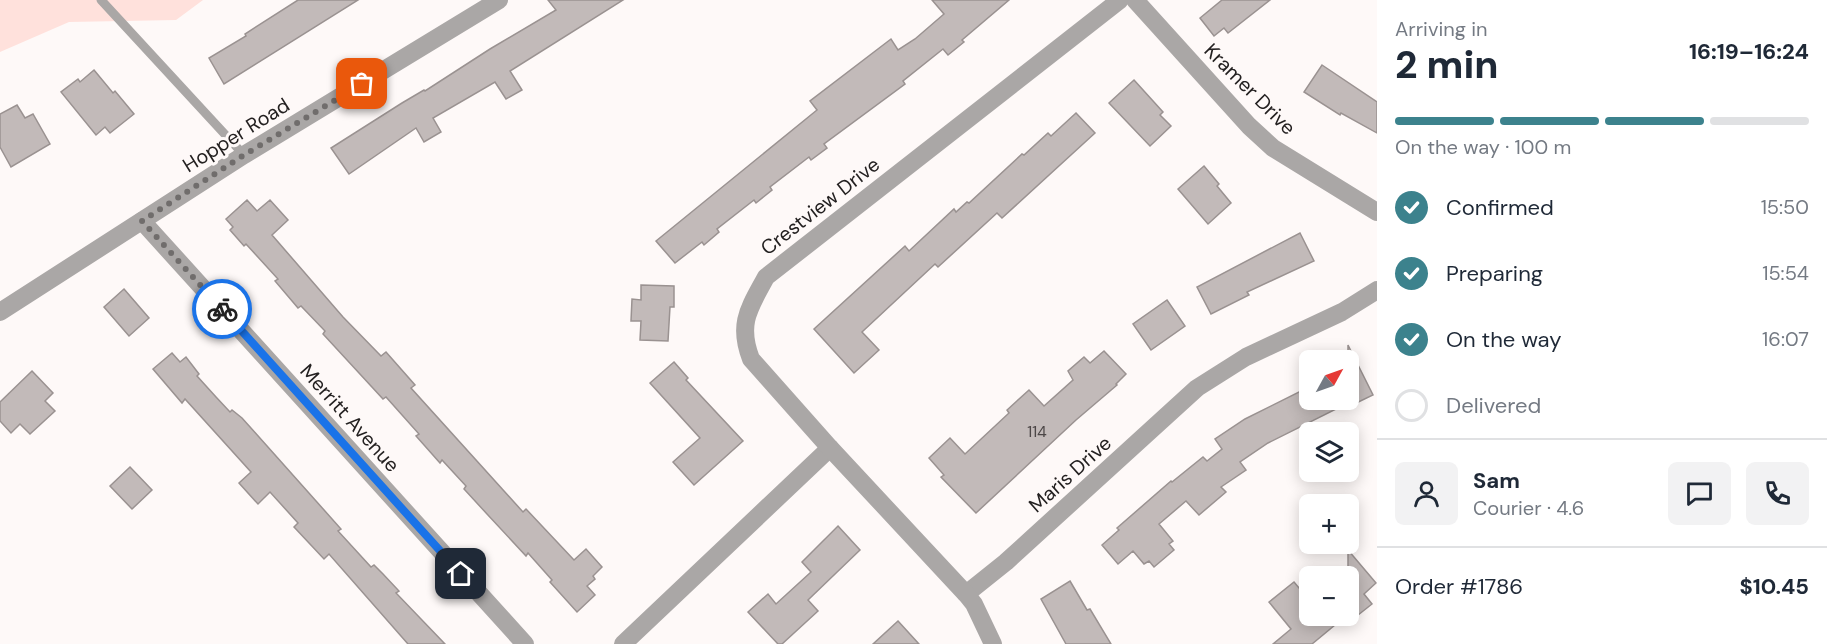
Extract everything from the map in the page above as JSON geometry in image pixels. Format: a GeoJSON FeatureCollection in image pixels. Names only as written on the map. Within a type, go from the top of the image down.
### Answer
{"type":"FeatureCollection","features":[{"type":"Feature","properties":{"kind":"street","name":"Hopper Road"},"geometry":{"type":"LineString","coordinates":[[0,312],[244,155],[499,0]]}},
{"type":"Feature","properties":{"kind":"street","name":"Crestview Drive"},"geometry":{"type":"LineString","coordinates":[[830,448],[752,359],[745,342],[747,312],[766,277],[1120,0]]}},
{"type":"Feature","properties":{"kind":"street","name":"Kramer Drive"},"geometry":{"type":"LineString","coordinates":[[1135,0],[1250,126],[1273,148],[1377,212]]}},
{"type":"Feature","properties":{"kind":"street","name":"Merritt Avenue"},"geometry":{"type":"LineString","coordinates":[[142,221],[525,644]]}},
{"type":"Feature","properties":{"kind":"street","name":"Maris Drive"},"geometry":{"type":"LineString","coordinates":[[966,594],[1006,562],[1197,388],[1246,357],[1342,312],[1377,290]]}},
{"type":"Feature","properties":{"kind":"street"},"geometry":{"type":"LineString","coordinates":[[623,644],[830,448],[966,594],[974,604],[993,644]]}},
{"type":"Feature","properties":{"kind":"lane"},"geometry":{"type":"LineString","coordinates":[[101,0],[244,155]]}},
{"type":"Feature","properties":{"kind":"shaded area"},"geometry":{"type":"Polygon","coordinates":[[[0,0],[203,0],[176,20],[69,22],[0,52],[0,0]]]}},
{"type":"Feature","properties":{"kind":"building"},"geometry":{"type":"Polygon","coordinates":[[[298,0],[358,0],[224,84],[209,58],[298,0]]]}},
{"type":"Feature","properties":{"kind":"building"},"geometry":{"type":"Polygon","coordinates":[[[548,0],[623,0],[510,71],[522,90],[506,99],[495,82],[433,118],[441,132],[424,142],[416,128],[349,174],[331,148],[556,10],[548,0]]]}},
{"type":"Feature","properties":{"kind":"building"},"geometry":{"type":"Polygon","coordinates":[[[932,0],[1009,0],[948,55],[943,49],[903,81],[905,84],[824,144],[827,148],[811,160],[809,157],[770,187],[772,190],[756,203],[754,200],[717,229],[719,232],[704,245],[702,242],[675,263],[656,241],[817,110],[810,101],[891,39],[898,50],[915,39],[944,14],[932,0]]]}},
{"type":"Feature","properties":{"kind":"building"},"geometry":{"type":"Polygon","coordinates":[[[1222,0],[1270,0],[1228,33],[1224,28],[1214,36],[1200,18],[1222,0]]]}},
{"type":"Feature","properties":{"kind":"building"},"geometry":{"type":"Polygon","coordinates":[[[1322,65],[1377,102],[1377,133],[1341,113],[1340,115],[1304,92],[1322,65]]]}},
{"type":"Feature","properties":{"kind":"building"},"geometry":{"type":"Polygon","coordinates":[[[94,70],[134,114],[110,133],[105,127],[96,135],[61,92],[78,79],[80,82],[94,70]]]}},
{"type":"Feature","properties":{"kind":"building"},"geometry":{"type":"Polygon","coordinates":[[[1134,80],[1163,112],[1160,115],[1171,126],[1150,146],[1109,103],[1134,80]]]}},
{"type":"Feature","properties":{"kind":"building"},"geometry":{"type":"Polygon","coordinates":[[[17,105],[25,118],[33,114],[50,144],[11,167],[0,147],[0,114],[17,105]]]}},
{"type":"Feature","properties":{"kind":"building"},"geometry":{"type":"Polygon","coordinates":[[[1076,113],[1095,133],[1002,218],[997,213],[938,267],[935,264],[862,332],[879,350],[854,373],[814,329],[905,246],[909,251],[954,209],[956,212],[967,202],[969,203],[1022,154],[1024,155],[1048,133],[1051,136],[1076,113]]]}},
{"type":"Feature","properties":{"kind":"building"},"geometry":{"type":"Polygon","coordinates":[[[1204,166],[1231,203],[1208,224],[1178,189],[1204,166]]]}},
{"type":"Feature","properties":{"kind":"building"},"geometry":{"type":"Polygon","coordinates":[[[247,200],[257,211],[270,200],[288,220],[272,235],[343,317],[381,356],[386,352],[415,385],[411,388],[523,512],[526,509],[574,560],[586,549],[602,567],[593,576],[595,579],[587,586],[595,595],[577,612],[528,553],[526,556],[487,514],[464,489],[466,486],[442,460],[440,463],[416,436],[419,434],[386,397],[383,399],[323,334],[325,331],[301,306],[298,308],[275,281],[278,279],[230,230],[233,227],[226,219],[247,200]]]}},
{"type":"Feature","properties":{"kind":"building"},"geometry":{"type":"Polygon","coordinates":[[[1300,233],[1314,261],[1247,292],[1249,295],[1211,314],[1197,287],[1300,233]]]}},
{"type":"Feature","properties":{"kind":"building"},"geometry":{"type":"Polygon","coordinates":[[[641,285],[674,286],[674,307],[670,307],[668,341],[640,340],[641,321],[631,321],[632,299],[641,300],[641,285]]]}},
{"type":"Feature","properties":{"kind":"building"},"geometry":{"type":"Polygon","coordinates":[[[124,289],[149,318],[129,336],[104,307],[124,289]]]}},
{"type":"Feature","properties":{"kind":"building"},"geometry":{"type":"Polygon","coordinates":[[[1167,300],[1185,326],[1151,350],[1133,324],[1167,300]]]}},
{"type":"Feature","properties":{"kind":"building"},"geometry":{"type":"Polygon","coordinates":[[[1104,351],[1126,374],[1117,385],[976,513],[941,477],[944,475],[929,458],[950,438],[965,454],[1009,413],[1007,410],[1029,390],[1044,406],[1073,380],[1068,371],[1084,357],[1090,363],[1104,351]]]}},
{"type":"Feature","properties":{"kind":"building"},"geometry":{"type":"Polygon","coordinates":[[[172,353],[180,362],[186,357],[199,374],[197,376],[230,412],[232,410],[242,418],[341,529],[338,531],[371,567],[374,565],[383,574],[399,591],[396,593],[445,644],[408,644],[329,554],[324,559],[294,527],[298,523],[270,492],[258,504],[239,483],[251,472],[185,399],[182,403],[153,369],[172,353]]]}},
{"type":"Feature","properties":{"kind":"building"},"geometry":{"type":"Polygon","coordinates":[[[674,362],[688,378],[686,380],[743,441],[694,485],[673,462],[700,438],[650,383],[674,362]]]}},
{"type":"Feature","properties":{"kind":"building"},"geometry":{"type":"Polygon","coordinates":[[[1359,367],[1373,395],[1359,402],[1359,367]]]}},
{"type":"Feature","properties":{"kind":"building"},"geometry":{"type":"Polygon","coordinates":[[[32,371],[53,393],[45,401],[55,411],[30,434],[20,424],[11,433],[0,421],[0,402],[32,371]]]}},
{"type":"Feature","properties":{"kind":"building"},"geometry":{"type":"Polygon","coordinates":[[[1299,392],[1299,410],[1334,410],[1310,422],[1299,422],[1299,428],[1268,443],[1240,462],[1246,470],[1221,487],[1226,492],[1199,515],[1186,501],[1159,524],[1173,541],[1169,544],[1174,550],[1154,567],[1149,561],[1144,564],[1133,551],[1118,564],[1102,545],[1119,530],[1117,528],[1171,481],[1203,457],[1207,461],[1222,449],[1215,439],[1245,419],[1299,392]]]}},
{"type":"Feature","properties":{"kind":"building"},"geometry":{"type":"Polygon","coordinates":[[[130,467],[152,490],[132,509],[110,486],[130,467]]]}},
{"type":"Feature","properties":{"kind":"building"},"geometry":{"type":"Polygon","coordinates":[[[838,526],[860,550],[808,600],[818,611],[782,644],[778,644],[748,612],[768,594],[776,604],[811,572],[802,562],[838,526]]]}},
{"type":"Feature","properties":{"kind":"building"},"geometry":{"type":"Polygon","coordinates":[[[1348,554],[1351,554],[1376,583],[1364,594],[1372,604],[1359,614],[1359,566],[1348,566],[1348,554]]]}},
{"type":"Feature","properties":{"kind":"building"},"geometry":{"type":"Polygon","coordinates":[[[1070,581],[1111,644],[1066,644],[1041,599],[1070,581]]]}},
{"type":"Feature","properties":{"kind":"building"},"geometry":{"type":"Polygon","coordinates":[[[1294,582],[1299,588],[1299,626],[1334,626],[1312,644],[1273,644],[1291,629],[1269,602],[1294,582]]]}},
{"type":"Feature","properties":{"kind":"building"},"geometry":{"type":"Polygon","coordinates":[[[898,621],[919,644],[873,644],[898,621]]]}},
{"type":"Feature","properties":{"kind":"way so far"},"geometry":{"type":"LineString","coordinates":[[222,309],[142,221],[244,155],[362,84]]}},
{"type":"Feature","properties":{"kind":"route"},"geometry":{"type":"LineString","coordinates":[[222,309],[461,574]]}}]}
